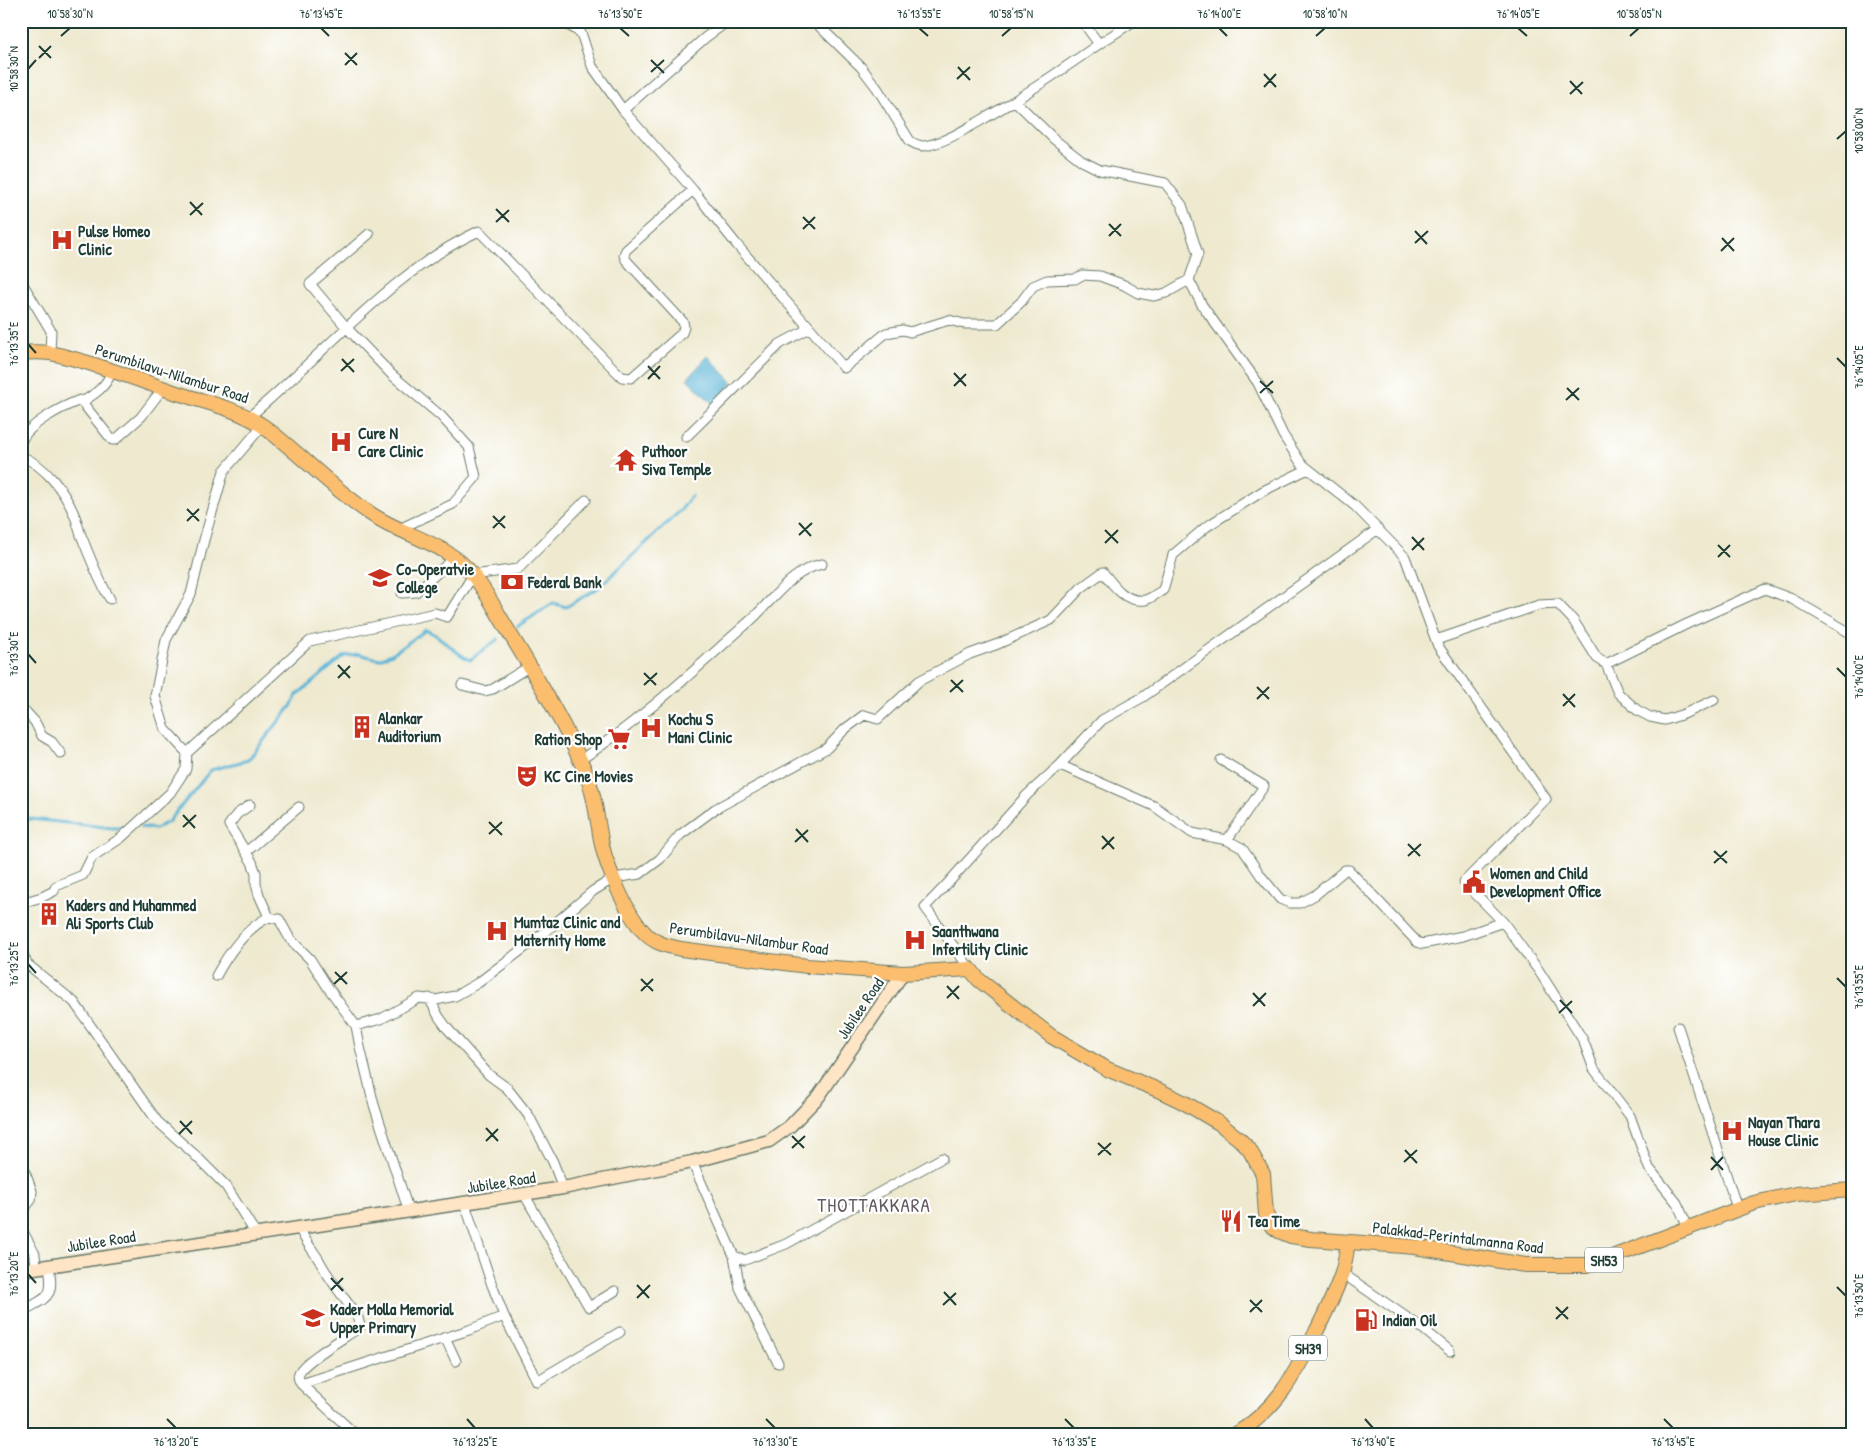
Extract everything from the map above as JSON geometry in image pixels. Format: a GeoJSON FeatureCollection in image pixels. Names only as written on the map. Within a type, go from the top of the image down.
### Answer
{"type":"FeatureCollection","features":[{"type":"Feature","properties":{"kind":"main road","name":"Perumbilavu-Nilambur Road"},"geometry":{"type":"LineString","coordinates":[[21,354],[50,353],[112,371],[248,417],[262,426],[356,504],[382,521],[427,542],[454,558],[473,575],[530,666],[580,760],[592,789],[603,848],[625,903],[643,932],[665,946],[807,966],[903,973],[970,969]]}},
{"type":"Feature","properties":{"kind":"main road"},"geometry":{"type":"LineString","coordinates":[[970,969],[979,980],[1051,1036],[1106,1070],[1158,1090],[1185,1103],[1239,1139],[1249,1150],[1263,1174],[1266,1214],[1271,1224],[1279,1231],[1291,1236],[1348,1242]]}},
{"type":"Feature","properties":{"kind":"main road","name":"Jubilee Road"},"geometry":{"type":"LineString","coordinates":[[21,1270],[563,1188],[692,1162],[769,1141],[790,1126],[819,1096],[903,973]]}},
{"type":"Feature","properties":{"kind":"main road","name":"Palakkad-Perintalmanna Road"},"geometry":{"type":"LineString","coordinates":[[1348,1242],[1415,1246],[1525,1265],[1588,1265],[1754,1202],[1796,1194],[1852,1190]]}},
{"type":"Feature","properties":{"kind":"main road","name":"SH39"},"geometry":{"type":"LineString","coordinates":[[1236,1434],[1249,1426],[1276,1401],[1287,1386],[1321,1322],[1342,1273],[1348,1242]]}},
{"type":"Feature","properties":{"kind":"street"},"geometry":{"type":"LineString","coordinates":[[562,21],[581,33],[592,66],[623,110],[844,368],[886,333],[903,330],[910,332],[949,320],[964,324],[997,324],[1012,312],[1033,286],[1047,280],[1075,279],[1082,275],[1100,276],[1124,285],[1138,293],[1154,296],[1166,293],[1190,280]]}},
{"type":"Feature","properties":{"kind":"street"},"geometry":{"type":"LineString","coordinates":[[623,110],[728,21]]}},
{"type":"Feature","properties":{"kind":"street"},"geometry":{"type":"LineString","coordinates":[[814,21],[860,67],[877,88],[910,141],[922,146],[938,143],[1015,101],[1134,21]]}},
{"type":"Feature","properties":{"kind":"street"},"geometry":{"type":"LineString","coordinates":[[1082,21],[1099,44]]}},
{"type":"Feature","properties":{"kind":"street"},"geometry":{"type":"LineString","coordinates":[[1015,101],[1056,140],[1082,161],[1100,170],[1165,183],[1182,205],[1198,254],[1190,280],[1202,305],[1258,384],[1283,435],[1301,463],[1355,506],[1405,557],[1436,640],[1444,654],[1546,799],[1464,882],[1503,922],[1539,971],[1583,1040],[1594,1069],[1630,1116],[1649,1168],[1677,1203],[1688,1227]]}},
{"type":"Feature","properties":{"kind":"street"},"geometry":{"type":"LineString","coordinates":[[248,417],[274,396],[346,327],[412,272],[457,241],[478,230],[622,377],[631,378],[682,333],[684,327],[683,322],[626,260],[624,255],[626,250],[693,190]]}},
{"type":"Feature","properties":{"kind":"street"},"geometry":{"type":"LineString","coordinates":[[369,234],[310,284],[346,327],[392,375],[440,416],[469,447],[476,477],[453,504],[399,529]]}},
{"type":"Feature","properties":{"kind":"street"},"geometry":{"type":"LineString","coordinates":[[21,281],[51,331],[50,353]]}},
{"type":"Feature","properties":{"kind":"street"},"geometry":{"type":"LineString","coordinates":[[686,437],[780,344],[806,330],[806,323]]}},
{"type":"Feature","properties":{"kind":"street"},"geometry":{"type":"LineString","coordinates":[[82,402],[101,389],[109,379],[112,371]]}},
{"type":"Feature","properties":{"kind":"street"},"geometry":{"type":"LineString","coordinates":[[21,442],[24,435],[46,418],[64,406],[80,400],[112,440],[114,440],[141,417],[163,388]]}},
{"type":"Feature","properties":{"kind":"street"},"geometry":{"type":"LineString","coordinates":[[188,753],[165,729],[155,696],[166,640],[191,594],[224,471],[262,426]]}},
{"type":"Feature","properties":{"kind":"street"},"geometry":{"type":"LineString","coordinates":[[21,456],[37,464],[61,491],[75,516],[82,540],[102,586],[110,599]]}},
{"type":"Feature","properties":{"kind":"street"},"geometry":{"type":"LineString","coordinates":[[356,1026],[381,1019],[419,998],[436,1000],[455,996],[478,983],[545,932],[593,891],[614,878],[640,874],[660,860],[680,835],[715,808],[828,748],[845,729],[864,715],[878,719],[919,680],[970,654],[998,644],[1051,620],[1081,588],[1102,572],[1116,589],[1129,598],[1146,600],[1162,590],[1173,555],[1206,527],[1263,491],[1308,469]]}},
{"type":"Feature","properties":{"kind":"street"},"geometry":{"type":"LineString","coordinates":[[21,902],[42,898],[54,891],[56,886],[82,875],[92,857],[121,838],[170,793],[186,769],[188,753],[310,641],[435,613],[447,617],[473,575],[518,569],[586,500]]}},
{"type":"Feature","properties":{"kind":"street"},"geometry":{"type":"LineString","coordinates":[[970,969],[925,907],[1026,795],[1060,765],[1102,720],[1143,697],[1378,530]]}},
{"type":"Feature","properties":{"kind":"street"},"geometry":{"type":"LineString","coordinates":[[402,593],[416,592],[454,558]]}},
{"type":"Feature","properties":{"kind":"street"},"geometry":{"type":"LineString","coordinates":[[580,760],[611,740],[656,702],[760,612],[784,586],[814,566],[822,564]]}},
{"type":"Feature","properties":{"kind":"street"},"geometry":{"type":"LineString","coordinates":[[1606,664],[1687,624],[1765,589],[1792,599],[1852,634]]}},
{"type":"Feature","properties":{"kind":"street"},"geometry":{"type":"LineString","coordinates":[[1436,640],[1539,605],[1558,604],[1573,620],[1598,658],[1606,664],[1618,693],[1637,710],[1650,717],[1666,720],[1714,700]]}},
{"type":"Feature","properties":{"kind":"street"},"geometry":{"type":"LineString","coordinates":[[462,685],[485,691],[493,689],[530,666]]}},
{"type":"Feature","properties":{"kind":"street"},"geometry":{"type":"LineString","coordinates":[[21,713],[26,710],[42,736],[52,742],[61,754]]}},
{"type":"Feature","properties":{"kind":"street"},"geometry":{"type":"LineString","coordinates":[[1221,760],[1264,786],[1227,840]]}},
{"type":"Feature","properties":{"kind":"street"},"geometry":{"type":"LineString","coordinates":[[1060,765],[1154,806],[1192,833],[1227,840],[1242,848],[1280,899],[1290,903],[1300,903],[1315,895],[1344,870],[1349,870],[1417,942],[1422,944],[1463,936],[1503,922]]}},
{"type":"Feature","properties":{"kind":"street"},"geometry":{"type":"LineString","coordinates":[[250,805],[237,814],[229,825],[246,852],[256,873],[259,896],[269,917]]}},
{"type":"Feature","properties":{"kind":"street"},"geometry":{"type":"LineString","coordinates":[[246,852],[299,807]]}},
{"type":"Feature","properties":{"kind":"street"},"geometry":{"type":"LineString","coordinates":[[216,976],[227,957],[254,926],[269,917],[279,919],[290,939],[310,959],[356,1026],[374,1105],[409,1212]]}},
{"type":"Feature","properties":{"kind":"street"},"geometry":{"type":"LineString","coordinates":[[21,937],[23,958],[26,964],[74,1002],[157,1121],[226,1186],[256,1234]]}},
{"type":"Feature","properties":{"kind":"street"},"geometry":{"type":"LineString","coordinates":[[429,998],[447,1028],[489,1075],[506,1088],[529,1116],[553,1162],[563,1188]]}},
{"type":"Feature","properties":{"kind":"street"},"geometry":{"type":"LineString","coordinates":[[1678,1027],[1737,1208]]}},
{"type":"Feature","properties":{"kind":"street"},"geometry":{"type":"LineString","coordinates":[[734,1256],[744,1260],[786,1244],[942,1158]]}},
{"type":"Feature","properties":{"kind":"street"},"geometry":{"type":"LineString","coordinates":[[21,1162],[32,1191],[32,1200],[21,1213]]}},
{"type":"Feature","properties":{"kind":"street"},"geometry":{"type":"LineString","coordinates":[[692,1162],[734,1256],[740,1288],[778,1363]]}},
{"type":"Feature","properties":{"kind":"street"},"geometry":{"type":"LineString","coordinates":[[524,1194],[589,1307],[615,1291]]}},
{"type":"Feature","properties":{"kind":"street"},"geometry":{"type":"LineString","coordinates":[[465,1204],[504,1316],[537,1381],[620,1332]]}},
{"type":"Feature","properties":{"kind":"street"},"geometry":{"type":"LineString","coordinates":[[300,1227],[323,1270],[358,1318],[360,1326],[307,1364],[299,1372],[298,1377],[301,1384],[355,1434]]}},
{"type":"Feature","properties":{"kind":"street"},"geometry":{"type":"LineString","coordinates":[[21,1228],[52,1287],[50,1294],[21,1312]]}},
{"type":"Feature","properties":{"kind":"street"},"geometry":{"type":"LineString","coordinates":[[1342,1273],[1422,1328],[1450,1351]]}},
{"type":"Feature","properties":{"kind":"street"},"geometry":{"type":"LineString","coordinates":[[301,1384],[504,1316]]}},
{"type":"Feature","properties":{"kind":"street"},"geometry":{"type":"LineString","coordinates":[[445,1337],[456,1361]]}},
{"type":"Feature","properties":{"kind":"water"},"geometry":{"type":"Polygon","coordinates":[[[708,356],[733,383],[713,404],[687,379],[708,356]]]}},
{"type":"Feature","properties":{"kind":"waterway"},"geometry":{"type":"LineString","coordinates":[[518,626],[553,603],[566,607],[598,588],[681,510],[691,496]]}},
{"type":"Feature","properties":{"kind":"waterway"},"geometry":{"type":"LineString","coordinates":[[141,827],[155,829],[168,822],[211,770],[248,760],[292,705],[297,695],[344,656],[358,654],[379,659],[392,654],[426,630],[438,636],[458,653],[470,660],[498,639]]}},
{"type":"Feature","properties":{"kind":"waterway"},"geometry":{"type":"LineString","coordinates":[[21,818],[127,828]]}},
{"type":"Feature","properties":{"kind":"place","name":"Pulse Homeo Clinic"},"geometry":{"type":"Point","coordinates":[62,240]}},
{"type":"Feature","properties":{"kind":"place","name":"Cure N Care Clinic"},"geometry":{"type":"Point","coordinates":[341,442]}},
{"type":"Feature","properties":{"kind":"place","name":"Puthoor Siva Temple"},"geometry":{"type":"Point","coordinates":[626,460]}},
{"type":"Feature","properties":{"kind":"place","name":"Co-Operatvie College"},"geometry":{"type":"Point","coordinates":[380,578]}},
{"type":"Feature","properties":{"kind":"place","name":"Federal Bank"},"geometry":{"type":"Point","coordinates":[512,582]}},
{"type":"Feature","properties":{"kind":"place","name":"Alankar Auditorium"},"geometry":{"type":"Point","coordinates":[362,727]}},
{"type":"Feature","properties":{"kind":"place","name":"Kochu S Mani Clinic"},"geometry":{"type":"Point","coordinates":[651,728]}},
{"type":"Feature","properties":{"kind":"place","name":"Ration Shop"},"geometry":{"type":"Point","coordinates":[619,739]}},
{"type":"Feature","properties":{"kind":"place","name":"KC Cine Movies"},"geometry":{"type":"Point","coordinates":[527,776]}},
{"type":"Feature","properties":{"kind":"place","name":"Women and Child Development Office"},"geometry":{"type":"Point","coordinates":[1474,882]}},
{"type":"Feature","properties":{"kind":"place","name":"Kaders and Muhammed Ali Sports Club"},"geometry":{"type":"Point","coordinates":[49,914]}},
{"type":"Feature","properties":{"kind":"place","name":"Mumtaz Clinic and Maternity Home"},"geometry":{"type":"Point","coordinates":[497,931]}},
{"type":"Feature","properties":{"kind":"place","name":"Saanthwana Infertility Clinic"},"geometry":{"type":"Point","coordinates":[915,940]}},
{"type":"Feature","properties":{"kind":"place","name":"Nayan Thara House Clinic"},"geometry":{"type":"Point","coordinates":[1732,1131]}},
{"type":"Feature","properties":{"kind":"place","name":"Tea Time"},"geometry":{"type":"Point","coordinates":[1231,1221]}},
{"type":"Feature","properties":{"kind":"place","name":"Kader Molla Memorial Upper Primary"},"geometry":{"type":"Point","coordinates":[313,1318]}},
{"type":"Feature","properties":{"kind":"place","name":"Indian Oil"},"geometry":{"type":"Point","coordinates":[1366,1320]}},
{"type":"Feature","properties":{"kind":"district","name":"THOTTAKKARA"},"geometry":{"type":"Point","coordinates":[874,1205]}}]}
